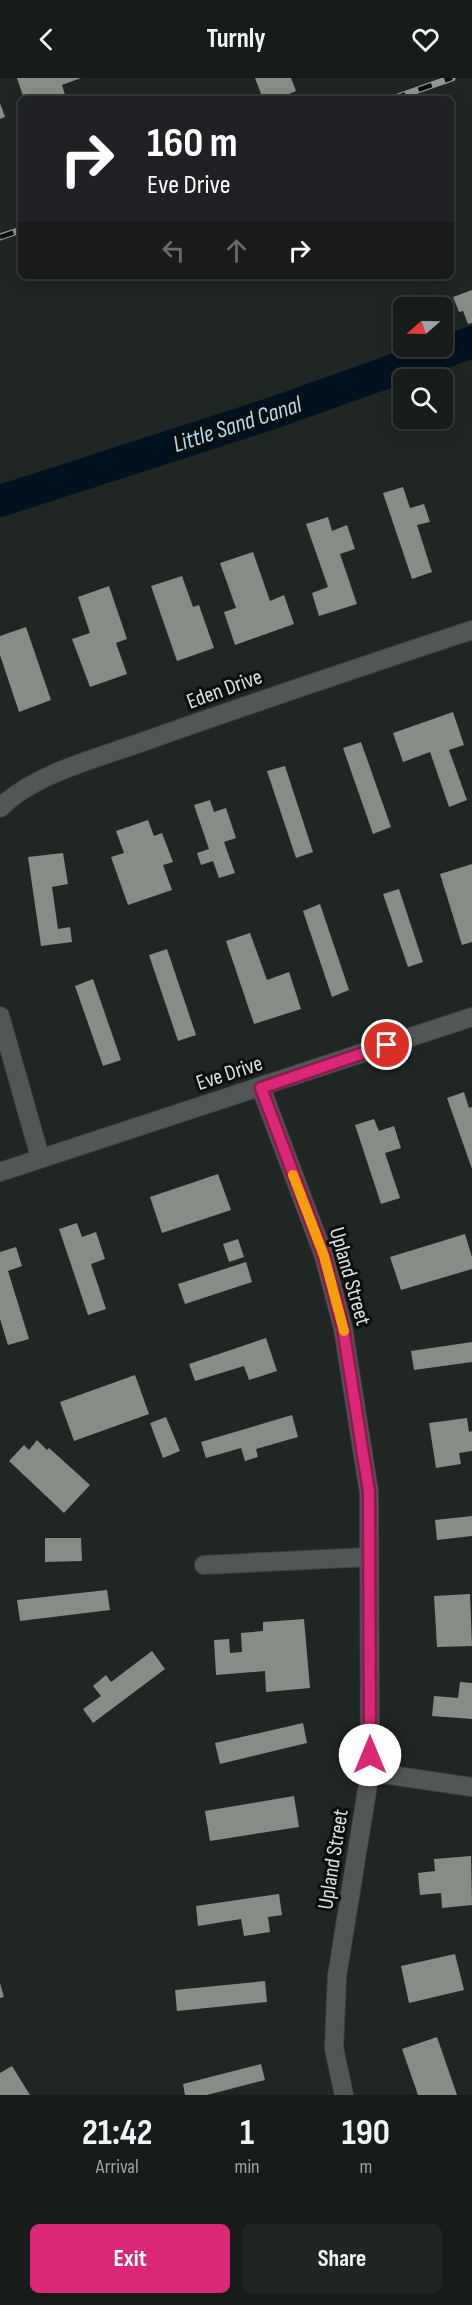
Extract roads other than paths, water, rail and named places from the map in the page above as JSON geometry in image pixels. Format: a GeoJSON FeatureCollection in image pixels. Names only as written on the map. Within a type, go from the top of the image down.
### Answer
{"type":"FeatureCollection","features":[{"type":"Feature","properties":{"kind":"street","name":"Eden Drive"},"geometry":{"type":"LineString","coordinates":[[0,808],[15,793],[65,770],[275,695],[472,630]]}},
{"type":"Feature","properties":{"kind":"street"},"geometry":{"type":"LineString","coordinates":[[0,1016],[40,1156]]}},
{"type":"Feature","properties":{"kind":"street","name":"Eve Drive"},"geometry":{"type":"LineString","coordinates":[[0,1172],[40,1156],[261,1088],[472,1017]]}},
{"type":"Feature","properties":{"kind":"street","name":"Upland Street"},"geometry":{"type":"LineString","coordinates":[[261,1088],[324,1256],[343,1328],[369,1492],[370,1772],[337,1976],[334,2048],[344,2095]]}},
{"type":"Feature","properties":{"kind":"street"},"geometry":{"type":"LineString","coordinates":[[204,1565],[369,1557]]}},
{"type":"Feature","properties":{"kind":"street"},"geometry":{"type":"LineString","coordinates":[[370,1772],[472,1787]]}},
{"type":"Feature","properties":{"kind":"waterway","name":"Little Sand Canal"},"geometry":{"type":"LineString","coordinates":[[0,501],[273,413],[472,342]]}},
{"type":"Feature","properties":{"kind":"railway"},"geometry":{"type":"LineString","coordinates":[[401,96],[452,78]]}},
{"type":"Feature","properties":{"kind":"railway"},"geometry":{"type":"LineString","coordinates":[[0,237],[18,231]]}}]}
